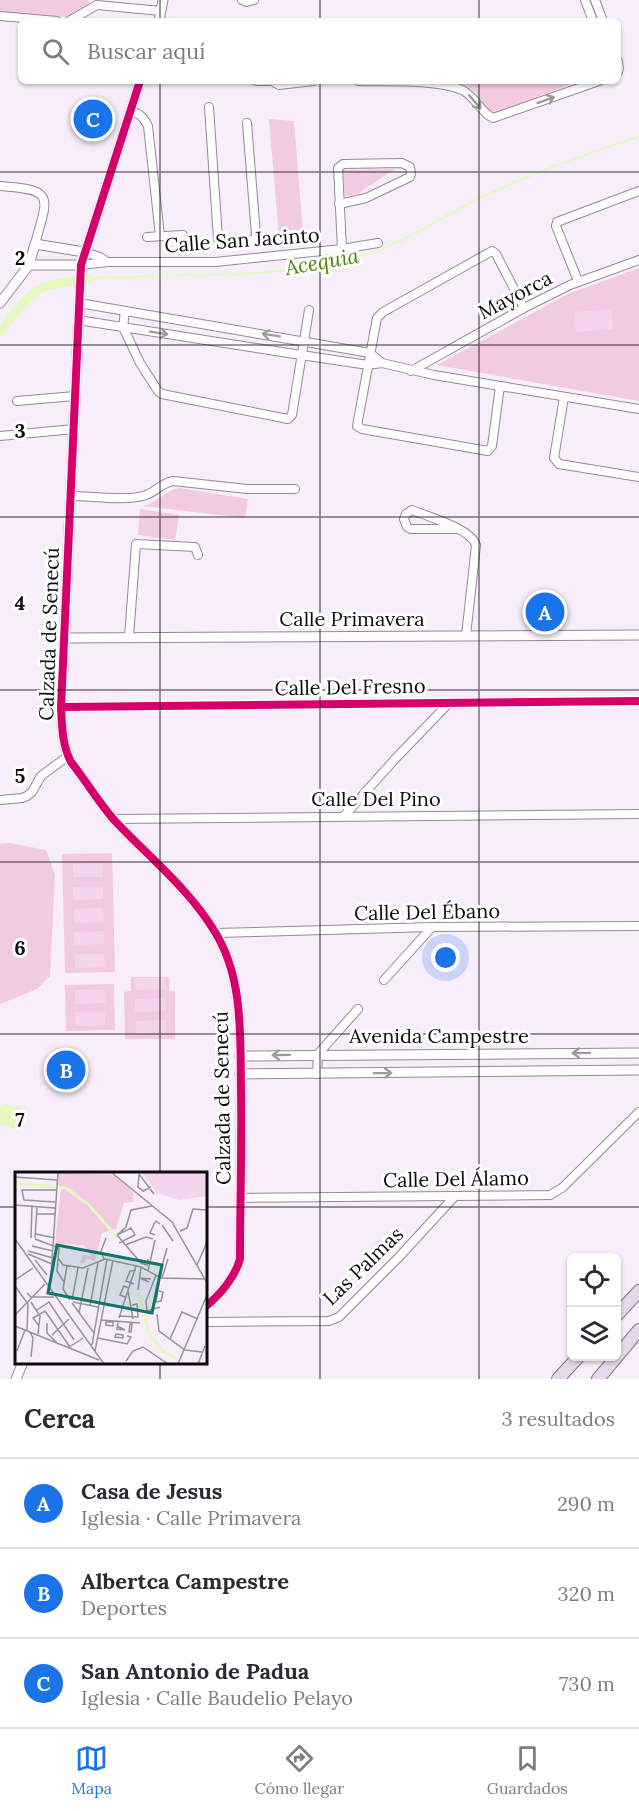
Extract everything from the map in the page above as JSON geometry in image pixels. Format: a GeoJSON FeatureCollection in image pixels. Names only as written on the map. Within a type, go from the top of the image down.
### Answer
{"type":"FeatureCollection","features":[{"type":"Feature","properties":{"kind":"main road"},"geometry":{"type":"LineString","coordinates":[[621,1311],[639,1291]]}},
{"type":"Feature","properties":{"kind":"main road"},"geometry":{"type":"LineString","coordinates":[[598,1379],[639,1330]]}},
{"type":"Feature","properties":{"kind":"main road"},"geometry":{"type":"LineString","coordinates":[[558,1379],[574,1361]]}},
{"type":"Feature","properties":{"kind":"street"},"geometry":{"type":"LineString","coordinates":[[73,18],[95,3],[160,16],[163,0]]}},
{"type":"Feature","properties":{"kind":"street"},"geometry":{"type":"LineString","coordinates":[[242,0],[247,2],[254,0]]}},
{"type":"Feature","properties":{"kind":"street"},"geometry":{"type":"LineString","coordinates":[[585,0],[592,18]]}},
{"type":"Feature","properties":{"kind":"street"},"geometry":{"type":"LineString","coordinates":[[596,0],[602,18]]}},
{"type":"Feature","properties":{"kind":"street"},"geometry":{"type":"LineString","coordinates":[[0,16],[23,18]]}},
{"type":"Feature","properties":{"kind":"street","name":"Calzada de Senecú"},"geometry":{"type":"LineString","coordinates":[[139,84],[133,112],[81,265],[61,706],[63,736],[68,756],[114,819],[199,908],[216,933],[230,965],[237,994],[240,1056],[240,1259],[237,1269],[225,1287],[207,1305]]}},
{"type":"Feature","properties":{"kind":"street"},"geometry":{"type":"LineString","coordinates":[[447,84],[467,93],[485,114],[493,118],[590,84]]}},
{"type":"Feature","properties":{"kind":"street"},"geometry":{"type":"LineString","coordinates":[[209,108],[218,239],[223,244],[252,240],[256,235],[247,123]]}},
{"type":"Feature","properties":{"kind":"street"},"geometry":{"type":"LineString","coordinates":[[133,112],[143,118],[148,126],[160,236]]}},
{"type":"Feature","properties":{"kind":"street"},"geometry":{"type":"LineString","coordinates":[[339,204],[366,198],[410,177],[410,167],[402,163],[340,165],[338,168],[339,204],[342,249]]}},
{"type":"Feature","properties":{"kind":"street"},"geometry":{"type":"LineString","coordinates":[[0,186],[34,190],[43,196],[46,204],[29,265],[0,303]]}},
{"type":"Feature","properties":{"kind":"street"},"geometry":{"type":"LineString","coordinates":[[578,281],[556,226],[557,222],[639,191]]}},
{"type":"Feature","properties":{"kind":"street"},"geometry":{"type":"LineString","coordinates":[[147,237],[183,235]]}},
{"type":"Feature","properties":{"kind":"street"},"geometry":{"type":"LineString","coordinates":[[233,243],[235,260]]}},
{"type":"Feature","properties":{"kind":"street","name":"Calle San Jacinto"},"geometry":{"type":"LineString","coordinates":[[81,265],[107,262],[235,260],[378,243]]}},
{"type":"Feature","properties":{"kind":"street"},"geometry":{"type":"LineString","coordinates":[[35,244],[84,252]]}},
{"type":"Feature","properties":{"kind":"street","name":"Calle San Jacinto"},"geometry":{"type":"LineString","coordinates":[[84,252],[107,262]]}},
{"type":"Feature","properties":{"kind":"street"},"geometry":{"type":"LineString","coordinates":[[500,386],[492,446],[488,451],[359,428],[357,424],[377,318],[382,312],[490,252],[496,254],[524,308]]}},
{"type":"Feature","properties":{"kind":"street","name":"Mayorca"},"geometry":{"type":"LineString","coordinates":[[411,370],[578,281],[639,260]]}},
{"type":"Feature","properties":{"kind":"street"},"geometry":{"type":"LineString","coordinates":[[29,265],[81,265]]}},
{"type":"Feature","properties":{"kind":"street"},"geometry":{"type":"LineString","coordinates":[[79,303],[370,352],[382,363]]}},
{"type":"Feature","properties":{"kind":"street"},"geometry":{"type":"LineString","coordinates":[[125,311],[123,327],[154,388],[162,394],[288,419],[292,415],[309,310]]}},
{"type":"Feature","properties":{"kind":"street"},"geometry":{"type":"LineString","coordinates":[[78,320],[368,365],[382,363],[500,386],[639,409]]}},
{"type":"Feature","properties":{"kind":"street"},"geometry":{"type":"LineString","coordinates":[[16,401],[75,396]]}},
{"type":"Feature","properties":{"kind":"street"},"geometry":{"type":"LineString","coordinates":[[564,397],[554,458],[556,462],[639,477]]}},
{"type":"Feature","properties":{"kind":"street"},"geometry":{"type":"LineString","coordinates":[[0,436],[74,429]]}},
{"type":"Feature","properties":{"kind":"street"},"geometry":{"type":"LineString","coordinates":[[70,496],[135,498],[147,495],[162,484],[173,481],[247,489],[295,489]]}},
{"type":"Feature","properties":{"kind":"street"},"geometry":{"type":"LineString","coordinates":[[458,529],[411,529],[404,519],[406,514],[412,510],[458,529],[472,538],[476,545],[466,636]]}},
{"type":"Feature","properties":{"kind":"street"},"geometry":{"type":"LineString","coordinates":[[129,638],[136,544],[195,547],[198,555]]}},
{"type":"Feature","properties":{"kind":"street","name":"Calle Primavera"},"geometry":{"type":"LineString","coordinates":[[64,638],[639,635]]}},
{"type":"Feature","properties":{"kind":"street","name":"Calle Del Fresno"},"geometry":{"type":"LineString","coordinates":[[61,706],[639,701]]}},
{"type":"Feature","properties":{"kind":"street"},"geometry":{"type":"LineString","coordinates":[[344,816],[449,703]]}},
{"type":"Feature","properties":{"kind":"street"},"geometry":{"type":"LineString","coordinates":[[0,800],[27,796],[32,792],[41,776],[68,756]]}},
{"type":"Feature","properties":{"kind":"street","name":"Calle Del Pino"},"geometry":{"type":"LineString","coordinates":[[114,819],[639,814]]}},
{"type":"Feature","properties":{"kind":"street","name":"Calle Del Ébano"},"geometry":{"type":"LineString","coordinates":[[216,933],[432,927],[639,926]]}},
{"type":"Feature","properties":{"kind":"street"},"geometry":{"type":"LineString","coordinates":[[384,980],[432,927]]}},
{"type":"Feature","properties":{"kind":"street"},"geometry":{"type":"LineString","coordinates":[[317,1074],[318,1054],[358,1009]]}},
{"type":"Feature","properties":{"kind":"street"},"geometry":{"type":"LineString","coordinates":[[609,1071],[610,1053]]}},
{"type":"Feature","properties":{"kind":"street","name":"Avenida Campestre"},"geometry":{"type":"LineString","coordinates":[[240,1056],[639,1053]]}},
{"type":"Feature","properties":{"kind":"street"},"geometry":{"type":"LineString","coordinates":[[352,1073],[353,1054]]}},
{"type":"Feature","properties":{"kind":"street"},"geometry":{"type":"LineString","coordinates":[[494,1054],[494,1072]]}},
{"type":"Feature","properties":{"kind":"street","name":"Avenida Campestre"},"geometry":{"type":"LineString","coordinates":[[240,1074],[639,1070]]}},
{"type":"Feature","properties":{"kind":"street","name":"Calle Del Álamo"},"geometry":{"type":"LineString","coordinates":[[240,1198],[550,1195],[562,1188],[639,1112]]}},
{"type":"Feature","properties":{"kind":"street","name":"Las Palmas"},"geometry":{"type":"LineString","coordinates":[[207,1322],[329,1321],[339,1317],[455,1196]]}},
{"type":"Feature","properties":{"kind":"street"},"geometry":{"type":"LineString","coordinates":[[15,1379],[22,1364]]}},
{"type":"Feature","properties":{"kind":"shaded area"},"geometry":{"type":"Polygon","coordinates":[[[0,0],[88,0],[90,2],[79,13],[67,17],[0,12],[0,0]]]}},
{"type":"Feature","properties":{"kind":"shaded area"},"geometry":{"type":"Polygon","coordinates":[[[570,84],[499,112],[489,111],[475,92],[465,85],[570,84]]]}},
{"type":"Feature","properties":{"kind":"shaded area"},"geometry":{"type":"Polygon","coordinates":[[[269,119],[294,121],[304,246],[280,248],[269,119]]]}},
{"type":"Feature","properties":{"kind":"shaded area"},"geometry":{"type":"Polygon","coordinates":[[[395,169],[357,194],[345,196],[342,170],[395,169]]]}},
{"type":"Feature","properties":{"kind":"shaded area"},"geometry":{"type":"Polygon","coordinates":[[[639,268],[639,401],[437,365],[568,294],[639,268]]]}},
{"type":"Feature","properties":{"kind":"shaded area"},"geometry":{"type":"Polygon","coordinates":[[[611,309],[613,329],[576,332],[574,312],[611,309]]]}},
{"type":"Feature","properties":{"kind":"shaded area"},"geometry":{"type":"Polygon","coordinates":[[[179,488],[248,499],[245,518],[143,506],[179,488]]]}},
{"type":"Feature","properties":{"kind":"shaded area"},"geometry":{"type":"Polygon","coordinates":[[[140,509],[179,515],[175,540],[138,535],[140,509]]]}},
{"type":"Feature","properties":{"kind":"shaded area"},"geometry":{"type":"Polygon","coordinates":[[[9,843],[46,850],[55,875],[50,976],[37,989],[0,1004],[0,844],[9,843]]]}},
{"type":"Feature","properties":{"kind":"shaded area"},"geometry":{"type":"Polygon","coordinates":[[[112,853],[115,972],[65,973],[62,854],[112,853]]]}},
{"type":"Feature","properties":{"kind":"shaded area"},"geometry":{"type":"Polygon","coordinates":[[[102,863],[103,877],[73,877],[73,864],[102,863]]]}},
{"type":"Feature","properties":{"kind":"shaded area"},"geometry":{"type":"Polygon","coordinates":[[[103,886],[103,899],[73,900],[73,887],[103,886]]]}},
{"type":"Feature","properties":{"kind":"shaded area"},"geometry":{"type":"Polygon","coordinates":[[[103,908],[104,922],[74,923],[74,909],[103,908]]]}},
{"type":"Feature","properties":{"kind":"shaded area"},"geometry":{"type":"Polygon","coordinates":[[[104,931],[104,944],[74,945],[74,932],[104,931]]]}},
{"type":"Feature","properties":{"kind":"shaded area"},"geometry":{"type":"Polygon","coordinates":[[[75,954],[104,954],[105,967],[75,968],[75,954]]]}},
{"type":"Feature","properties":{"kind":"shaded area"},"geometry":{"type":"Polygon","coordinates":[[[131,977],[169,977],[169,991],[175,991],[175,1039],[125,1039],[124,992],[131,991],[131,977]]]}},
{"type":"Feature","properties":{"kind":"shaded area"},"geometry":{"type":"Polygon","coordinates":[[[135,978],[165,978],[165,989],[135,990],[135,978]]]}},
{"type":"Feature","properties":{"kind":"shaded area"},"geometry":{"type":"Polygon","coordinates":[[[114,984],[115,1030],[66,1031],[65,985],[114,984]]]}},
{"type":"Feature","properties":{"kind":"shaded area"},"geometry":{"type":"Polygon","coordinates":[[[75,990],[104,990],[105,1003],[75,1004],[75,990]]]}},
{"type":"Feature","properties":{"kind":"shaded area"},"geometry":{"type":"Polygon","coordinates":[[[165,998],[165,1011],[135,1012],[135,999],[165,998]]]}},
{"type":"Feature","properties":{"kind":"shaded area"},"geometry":{"type":"Polygon","coordinates":[[[75,1012],[105,1012],[105,1025],[76,1026],[75,1012]]]}},
{"type":"Feature","properties":{"kind":"shaded area"},"geometry":{"type":"Polygon","coordinates":[[[165,1020],[166,1033],[136,1034],[136,1021],[165,1020]]]}},
{"type":"Feature","properties":{"kind":"shaded area"},"geometry":{"type":"Polygon","coordinates":[[[55,1048],[76,1048],[76,1091],[56,1092],[55,1048]]]}},
{"type":"Feature","properties":{"kind":"shaded area"},"geometry":{"type":"Polygon","coordinates":[[[4,1104],[22,1107],[20,1127],[11,1129],[5,1124],[0,1126],[0,1107],[4,1104]]]}},
{"type":"Feature","properties":{"kind":"waterway","name":"Acequia"},"geometry":{"type":"LineString","coordinates":[[89,279],[253,273],[319,266],[351,259],[401,241],[478,199],[517,181],[578,157],[639,137]]}},
{"type":"Feature","properties":{"kind":"waterway","name":"Acequia"},"geometry":{"type":"LineString","coordinates":[[0,332],[22,304],[38,290],[55,284],[89,279]]}},
{"type":"Feature","properties":{"kind":"cycle path"},"geometry":{"type":"LineString","coordinates":[[139,84],[81,265],[61,707],[64,742],[71,762],[115,821],[181,887],[205,916],[224,950],[236,989],[240,1030],[240,1259],[226,1285],[207,1305]]}},
{"type":"Feature","properties":{"kind":"cycle path"},"geometry":{"type":"LineString","coordinates":[[61,707],[639,701]]}},
{"type":"Feature","properties":{"kind":"place","name":"San Antonio de Padua"},"geometry":{"type":"Point","coordinates":[93,119]}},
{"type":"Feature","properties":{"kind":"place","name":"Casa de Jesus"},"geometry":{"type":"Point","coordinates":[545,612]}},
{"type":"Feature","properties":{"kind":"place","name":"Albertca Campestre"},"geometry":{"type":"Point","coordinates":[66,1070]}}]}
